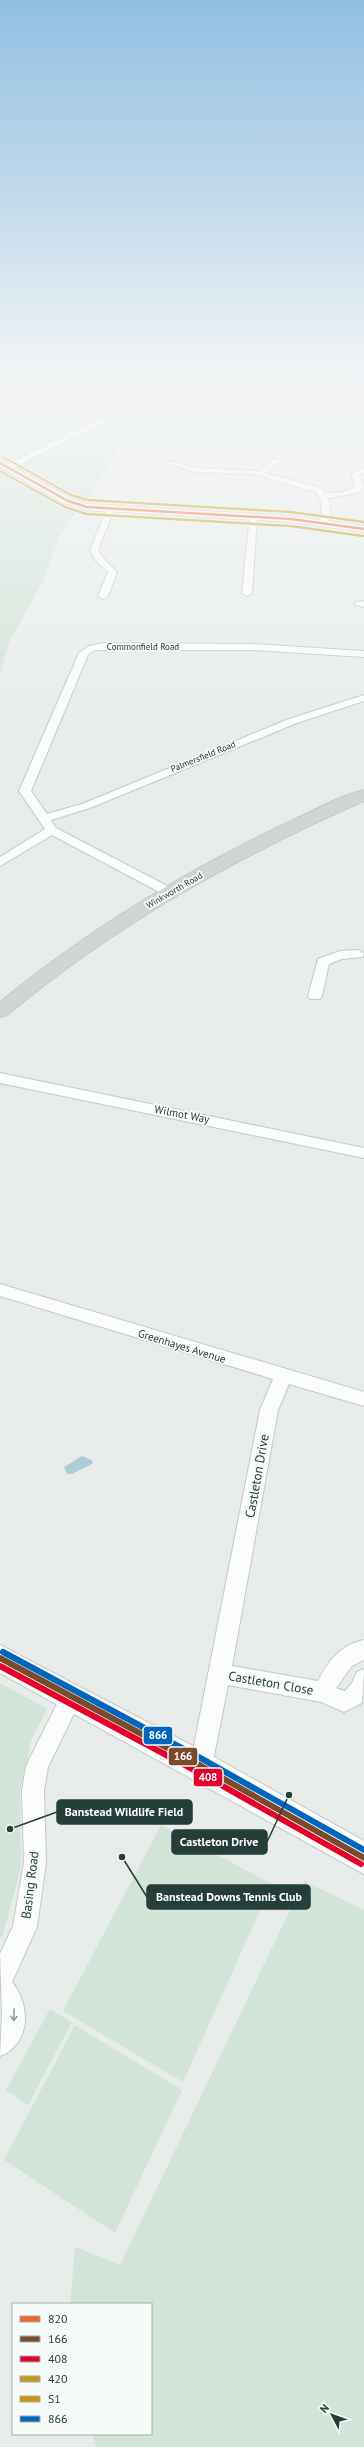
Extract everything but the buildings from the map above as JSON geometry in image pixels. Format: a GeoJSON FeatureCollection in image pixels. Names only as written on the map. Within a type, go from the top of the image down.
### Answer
{"type":"FeatureCollection","features":[{"type":"Feature","properties":{"kind":"main road"},"geometry":{"type":"LineString","coordinates":[[87,506],[110,510],[323,522],[364,529]]}},
{"type":"Feature","properties":{"kind":"main road","name":"Winkworth Road"},"geometry":{"type":"LineString","coordinates":[[0,1011],[62,961],[169,892],[264,840],[364,795]]}},
{"type":"Feature","properties":{"kind":"main road"},"geometry":{"type":"LineString","coordinates":[[0,1658],[201,1766],[364,1858]]}},
{"type":"Feature","properties":{"kind":"street"},"geometry":{"type":"LineString","coordinates":[[323,522],[328,514],[326,506]]}},
{"type":"Feature","properties":{"kind":"street"},"geometry":{"type":"LineString","coordinates":[[103,596],[113,572],[99,559],[94,550],[110,510]]}},
{"type":"Feature","properties":{"kind":"street"},"geometry":{"type":"LineString","coordinates":[[247,593],[253,517]]}},
{"type":"Feature","properties":{"kind":"street","name":"Commonfield Road"},"geometry":{"type":"LineString","coordinates":[[44,819],[25,791],[25,787],[84,653],[92,648],[104,646],[254,647],[364,654]]}},
{"type":"Feature","properties":{"kind":"street","name":"Palmersfield Road"},"geometry":{"type":"LineString","coordinates":[[44,819],[86,806],[293,720],[364,698]]}},
{"type":"Feature","properties":{"kind":"street"},"geometry":{"type":"LineString","coordinates":[[44,819],[52,830],[169,892]]}},
{"type":"Feature","properties":{"kind":"street"},"geometry":{"type":"LineString","coordinates":[[0,862],[52,830]]}},
{"type":"Feature","properties":{"kind":"street"},"geometry":{"type":"LineString","coordinates":[[315,996],[323,962],[340,955],[362,955]]}},
{"type":"Feature","properties":{"kind":"street","name":"Wilmot Way"},"geometry":{"type":"LineString","coordinates":[[0,1078],[364,1153]]}},
{"type":"Feature","properties":{"kind":"street","name":"Greenhayes Avenue"},"geometry":{"type":"LineString","coordinates":[[0,1290],[283,1376],[364,1399]]}},
{"type":"Feature","properties":{"kind":"street","name":"Castleton Drive"},"geometry":{"type":"LineString","coordinates":[[201,1766],[220,1674],[269,1410],[283,1376]]}},
{"type":"Feature","properties":{"kind":"street","name":"Castleton Close"},"geometry":{"type":"LineString","coordinates":[[323,1692],[345,1659],[351,1653],[364,1650]]}},
{"type":"Feature","properties":{"kind":"street","name":"Castleton Close"},"geometry":{"type":"LineString","coordinates":[[220,1674],[323,1692],[344,1702],[353,1699],[359,1692],[364,1679]]}},
{"type":"Feature","properties":{"kind":"street","name":"Basing Road"},"geometry":{"type":"LineString","coordinates":[[0,1981],[25,1927],[35,1863],[33,1791],[36,1766],[71,1697]]}},
{"type":"Feature","properties":{"kind":"street"},"geometry":{"type":"LineString","coordinates":[[0,1986],[10,1996],[15,2016],[12,2027],[0,2044]]}},
{"type":"Feature","properties":{"kind":"green space"},"geometry":{"type":"Polygon","coordinates":[[[0,506],[84,506],[70,519],[58,540],[43,581],[9,642],[0,675],[0,506]]]}},
{"type":"Feature","properties":{"kind":"green space"},"geometry":{"type":"Polygon","coordinates":[[[0,1683],[47,1709],[32,1738],[20,1791],[21,1867],[3,1935],[0,1938],[0,1683]]]}},
{"type":"Feature","properties":{"kind":"green space"},"geometry":{"type":"Polygon","coordinates":[[[161,1825],[272,1884],[183,2082],[63,2011],[161,1825]]]}},
{"type":"Feature","properties":{"kind":"green space"},"geometry":{"type":"Polygon","coordinates":[[[304,1881],[364,1910],[364,2447],[97,2447],[92,2435],[152,2435],[152,2303],[70,2303],[75,2247],[120,2265],[304,1881]]]}},
{"type":"Feature","properties":{"kind":"green space"},"geometry":{"type":"Polygon","coordinates":[[[50,2009],[72,2022],[28,2105],[6,2090],[50,2009]]]}},
{"type":"Feature","properties":{"kind":"green space"},"geometry":{"type":"Polygon","coordinates":[[[75,2025],[182,2090],[115,2233],[4,2160],[75,2025]]]}},
{"type":"Feature","properties":{"kind":"water"},"geometry":{"type":"Polygon","coordinates":[[[82,1456],[93,1461],[92,1464],[72,1474],[67,1474],[64,1467],[82,1456]]]}},
{"type":"Feature","properties":{"kind":"transit line","name":"420"},"geometry":{"type":"LineString","coordinates":[[64,506],[86,514],[290,526],[363,536]]}},
{"type":"Feature","properties":{"kind":"transit line","name":"820"},"geometry":{"type":"LineString","coordinates":[[84,506],[291,519],[364,529]]}},
{"type":"Feature","properties":{"kind":"transit line","name":"S1"},"geometry":{"type":"LineString","coordinates":[[193,506],[291,512],[364,522]]}},
{"type":"Feature","properties":{"kind":"transit line","name":"866"},"geometry":{"type":"LineString","coordinates":[[3,1652],[204,1760],[364,1850]]}},
{"type":"Feature","properties":{"kind":"transit line","name":"166"},"geometry":{"type":"LineString","coordinates":[[0,1658],[201,1766],[364,1858]]}},
{"type":"Feature","properties":{"kind":"transit line","name":"408"},"geometry":{"type":"LineString","coordinates":[[0,1666],[198,1772],[361,1864]]}},
{"type":"Feature","properties":{"kind":"place","name":"Castleton Drive"},"geometry":{"type":"Point","coordinates":[289,1795]}},
{"type":"Feature","properties":{"kind":"place","name":"Banstead Wildlife Field"},"geometry":{"type":"Point","coordinates":[10,1829]}},
{"type":"Feature","properties":{"kind":"place","name":"Banstead Downs Tennis Club"},"geometry":{"type":"Point","coordinates":[122,1857]}}]}
